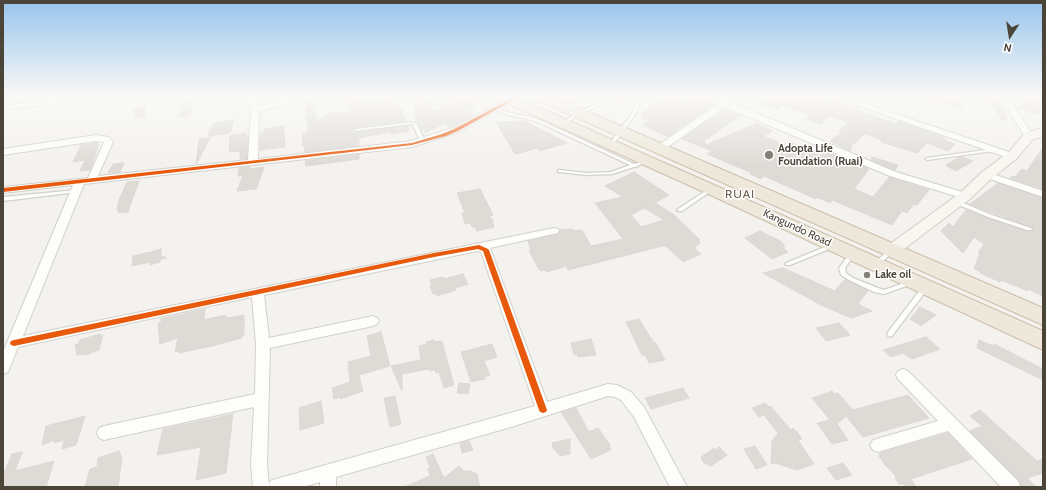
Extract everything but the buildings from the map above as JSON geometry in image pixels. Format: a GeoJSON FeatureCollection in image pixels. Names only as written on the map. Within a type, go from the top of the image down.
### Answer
{"type":"FeatureCollection","features":[{"type":"Feature","properties":{"kind":"highway","name":"Kangundo Road"},"geometry":{"type":"LineString","coordinates":[[588,120],[648,159],[853,254],[883,258],[920,284],[1043,341]]}},
{"type":"Feature","properties":{"kind":"highway","name":"Kangundo Road"},"geometry":{"type":"LineString","coordinates":[[648,159],[883,258],[1043,317]]}},
{"type":"Feature","properties":{"kind":"street"},"geometry":{"type":"LineString","coordinates":[[253,161],[255,120]]}},
{"type":"Feature","properties":{"kind":"street"},"geometry":{"type":"LineString","coordinates":[[3,190],[78,186],[92,179],[423,142],[456,130],[474,120]]}},
{"type":"Feature","properties":{"kind":"street"},"geometry":{"type":"LineString","coordinates":[[648,159],[666,144],[701,120]]}},
{"type":"Feature","properties":{"kind":"street"},"geometry":{"type":"LineString","coordinates":[[765,120],[893,174],[960,199]]}},
{"type":"Feature","properties":{"kind":"street"},"geometry":{"type":"LineString","coordinates":[[904,120],[1012,156]]}},
{"type":"Feature","properties":{"kind":"street"},"geometry":{"type":"LineString","coordinates":[[883,258],[960,199],[987,175],[1039,134],[1026,120]]}},
{"type":"Feature","properties":{"kind":"street"},"geometry":{"type":"LineString","coordinates":[[3,152],[96,138],[106,139],[109,142],[92,179]]}},
{"type":"Feature","properties":{"kind":"street"},"geometry":{"type":"LineString","coordinates":[[987,175],[1043,194]]}},
{"type":"Feature","properties":{"kind":"street"},"geometry":{"type":"LineString","coordinates":[[3,368],[78,186]]}},
{"type":"Feature","properties":{"kind":"street"},"geometry":{"type":"LineString","coordinates":[[14,343],[554,231]]}},
{"type":"Feature","properties":{"kind":"street"},"geometry":{"type":"LineString","coordinates":[[479,247],[486,250],[543,410]]}},
{"type":"Feature","properties":{"kind":"street"},"geometry":{"type":"LineString","coordinates":[[258,292],[263,344],[259,465],[261,487]]}},
{"type":"Feature","properties":{"kind":"street"},"geometry":{"type":"LineString","coordinates":[[263,344],[373,321]]}},
{"type":"Feature","properties":{"kind":"street"},"geometry":{"type":"LineString","coordinates":[[903,376],[1012,487]]}},
{"type":"Feature","properties":{"kind":"street"},"geometry":{"type":"LineString","coordinates":[[276,487],[328,480],[608,390],[618,391],[626,396],[639,412],[679,487]]}},
{"type":"Feature","properties":{"kind":"street"},"geometry":{"type":"LineString","coordinates":[[104,433],[262,399]]}},
{"type":"Feature","properties":{"kind":"street"},"geometry":{"type":"LineString","coordinates":[[878,445],[950,424]]}},
{"type":"Feature","properties":{"kind":"lane"},"geometry":{"type":"LineString","coordinates":[[535,120],[648,159]]}},
{"type":"Feature","properties":{"kind":"lane"},"geometry":{"type":"LineString","coordinates":[[616,138],[630,120]]}},
{"type":"Feature","properties":{"kind":"lane"},"geometry":{"type":"LineString","coordinates":[[356,130],[411,123],[415,124],[418,128],[423,142]]}},
{"type":"Feature","properties":{"kind":"lane"},"geometry":{"type":"LineString","coordinates":[[927,159],[992,150]]}},
{"type":"Feature","properties":{"kind":"lane"},"geometry":{"type":"LineString","coordinates":[[560,171],[598,174],[617,172],[648,159]]}},
{"type":"Feature","properties":{"kind":"lane"},"geometry":{"type":"LineString","coordinates":[[3,199],[78,186]]}},
{"type":"Feature","properties":{"kind":"lane"},"geometry":{"type":"LineString","coordinates":[[680,210],[712,189]]}},
{"type":"Feature","properties":{"kind":"lane"},"geometry":{"type":"LineString","coordinates":[[960,199],[990,216],[1029,228]]}},
{"type":"Feature","properties":{"kind":"lane"},"geometry":{"type":"LineString","coordinates":[[788,264],[834,245]]}},
{"type":"Feature","properties":{"kind":"lane"},"geometry":{"type":"LineString","coordinates":[[853,254],[842,268],[843,274],[876,290],[884,292],[920,284]]}},
{"type":"Feature","properties":{"kind":"lane"},"geometry":{"type":"LineString","coordinates":[[890,334],[920,284]]}},
{"type":"Feature","properties":{"kind":"cycle path"},"geometry":{"type":"LineString","coordinates":[[3,190],[412,144],[444,135],[475,120]]}},
{"type":"Feature","properties":{"kind":"cycle path"},"geometry":{"type":"LineString","coordinates":[[14,343],[434,255],[479,247],[486,250],[543,410]]}},
{"type":"Feature","properties":{"kind":"place","name":"Adopta Life Foundation (Ruai)"},"geometry":{"type":"Point","coordinates":[769,155]}},
{"type":"Feature","properties":{"kind":"place","name":"Lake oil"},"geometry":{"type":"Point","coordinates":[867,275]}},
{"type":"Feature","properties":{"kind":"district","name":"RUAI"},"geometry":{"type":"Point","coordinates":[740,194]}}]}
